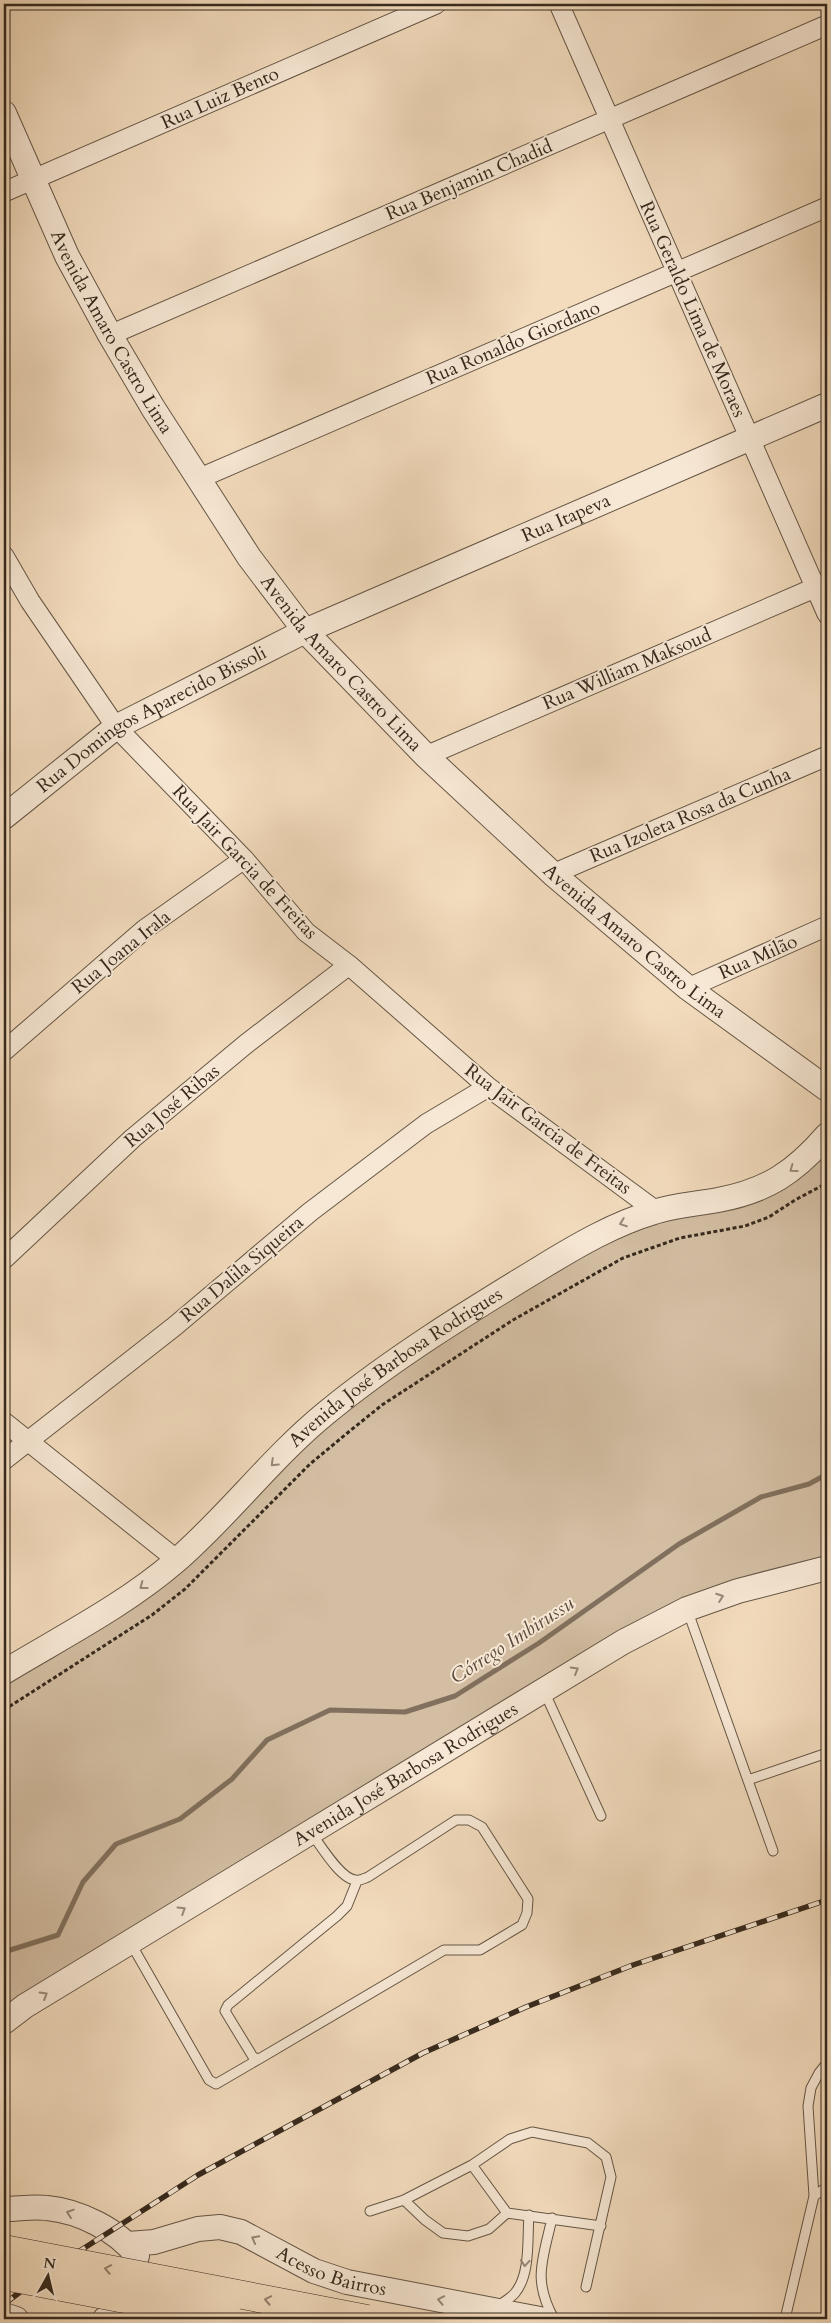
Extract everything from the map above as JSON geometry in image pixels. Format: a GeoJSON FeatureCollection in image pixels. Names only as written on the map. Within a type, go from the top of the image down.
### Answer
{"type":"FeatureCollection","features":[{"type":"Feature","properties":{"kind":"main road"},"geometry":{"type":"LineString","coordinates":[[4,2249],[367,2319]]}},
{"type":"Feature","properties":{"kind":"main road"},"geometry":{"type":"LineString","coordinates":[[4,2276],[230,2319]]}},
{"type":"Feature","properties":{"kind":"street","name":"Rua Luiz Bento"},"geometry":{"type":"LineString","coordinates":[[4,192],[436,4]]}},
{"type":"Feature","properties":{"kind":"street","name":"Rua Geraldo Lima de Moraes"},"geometry":{"type":"LineString","coordinates":[[559,4],[750,438],[821,585],[827,614]]}},
{"type":"Feature","properties":{"kind":"street","name":"Rua Benjamin Chadid"},"geometry":{"type":"LineString","coordinates":[[110,335],[827,25]]}},
{"type":"Feature","properties":{"kind":"street","name":"Avenida Amaro Castro Lima"},"geometry":{"type":"LineString","coordinates":[[4,113],[67,256],[110,335],[198,479],[249,557],[305,631],[426,756],[553,874],[688,988],[827,1088]]}},
{"type":"Feature","properties":{"kind":"street","name":"Rua Ronaldo Giordano"},"geometry":{"type":"LineString","coordinates":[[198,479],[827,207]]}},
{"type":"Feature","properties":{"kind":"street","name":"Rua Itapeva"},"geometry":{"type":"LineString","coordinates":[[305,631],[827,405]]}},
{"type":"Feature","properties":{"kind":"street","name":"Rua Jair Garcia de Freitas"},"geometry":{"type":"LineString","coordinates":[[4,556],[30,601],[116,727],[244,859],[306,932],[349,965],[488,1087],[656,1211]]}},
{"type":"Feature","properties":{"kind":"street","name":"Rua William Maksoud"},"geometry":{"type":"LineString","coordinates":[[426,756],[821,585]]}},
{"type":"Feature","properties":{"kind":"street","name":"Rua Domingos Aparecido Bissoli"},"geometry":{"type":"LineString","coordinates":[[4,816],[116,727],[305,631]]}},
{"type":"Feature","properties":{"kind":"street","name":"Rua Izoleta Rosa da Cunha"},"geometry":{"type":"LineString","coordinates":[[553,874],[827,756]]}},
{"type":"Feature","properties":{"kind":"street","name":"Rua Joana Irala"},"geometry":{"type":"LineString","coordinates":[[4,1051],[145,929],[244,859]]}},
{"type":"Feature","properties":{"kind":"street","name":"Rua Milão"},"geometry":{"type":"LineString","coordinates":[[688,988],[827,926]]}},
{"type":"Feature","properties":{"kind":"street","name":"Rua José Ribas"},"geometry":{"type":"LineString","coordinates":[[4,1259],[133,1138],[246,1044],[349,965]]}},
{"type":"Feature","properties":{"kind":"street","name":"Rua Dalila Siqueira"},"geometry":{"type":"LineString","coordinates":[[4,1460],[176,1326],[310,1212],[426,1124],[488,1087]]}},
{"type":"Feature","properties":{"kind":"street","name":"Avenida José Barbosa Rodrigues"},"geometry":{"type":"LineString","coordinates":[[4,1672],[132,1594],[176,1560],[325,1414],[388,1366],[470,1310],[560,1255],[606,1230],[656,1211],[721,1200],[751,1192],[780,1178],[805,1160],[827,1135]]}},
{"type":"Feature","properties":{"kind":"street"},"geometry":{"type":"LineString","coordinates":[[4,1422],[176,1560]]}},
{"type":"Feature","properties":{"kind":"street","name":"Avenida José Barbosa Rodrigues"},"geometry":{"type":"LineString","coordinates":[[4,2022],[25,2006],[623,1642],[687,1609],[738,1591],[827,1568]]}},
{"type":"Feature","properties":{"kind":"street"},"geometry":{"type":"LineString","coordinates":[[4,2210],[45,2207],[69,2212],[109,2230],[128,2244],[139,2260],[142,2289],[138,2310],[105,2319]]}},
{"type":"Feature","properties":{"kind":"street","name":"Acesso Bairros"},"geometry":{"type":"LineString","coordinates":[[128,2244],[154,2242],[198,2229],[220,2227],[241,2232],[314,2271],[347,2282],[540,2319]]}},
{"type":"Feature","properties":{"kind":"lane"},"geometry":{"type":"LineString","coordinates":[[687,1609],[773,1851]]}},
{"type":"Feature","properties":{"kind":"lane"},"geometry":{"type":"LineString","coordinates":[[543,1689],[601,1816]]}},
{"type":"Feature","properties":{"kind":"lane"},"geometry":{"type":"LineString","coordinates":[[748,1780],[827,1753]]}},
{"type":"Feature","properties":{"kind":"lane"},"geometry":{"type":"LineString","coordinates":[[130,1942],[208,2080],[216,2084],[444,1950],[480,1950],[522,1925],[527,1913],[528,1899],[482,1827],[469,1820],[456,1820],[368,1877],[357,1880],[347,1878],[310,1832]]}},
{"type":"Feature","properties":{"kind":"lane"},"geometry":{"type":"LineString","coordinates":[[259,2059],[253,2057],[225,2012],[228,2005],[338,1916],[347,1906],[357,1880]]}},
{"type":"Feature","properties":{"kind":"lane"},"geometry":{"type":"LineString","coordinates":[[785,2319],[814,2196],[808,2106],[812,2088],[819,2073],[827,2063]]}},
{"type":"Feature","properties":{"kind":"lane"},"geometry":{"type":"LineString","coordinates":[[370,2211],[404,2200],[472,2165],[510,2139],[532,2132],[588,2143],[606,2157],[611,2178],[586,2287]]}},
{"type":"Feature","properties":{"kind":"lane"},"geometry":{"type":"LineString","coordinates":[[472,2165],[506,2213]]}},
{"type":"Feature","properties":{"kind":"lane"},"geometry":{"type":"LineString","coordinates":[[814,2196],[827,2187]]}},
{"type":"Feature","properties":{"kind":"lane"},"geometry":{"type":"LineString","coordinates":[[404,2200],[425,2220],[443,2233],[468,2236],[475,2234],[489,2229],[506,2213],[600,2226]]}},
{"type":"Feature","properties":{"kind":"lane"},"geometry":{"type":"LineString","coordinates":[[491,2310],[514,2294],[521,2284],[525,2270],[529,2215]]}},
{"type":"Feature","properties":{"kind":"lane"},"geometry":{"type":"LineString","coordinates":[[552,2218],[540,2284],[544,2302],[554,2319]]}},
{"type":"Feature","properties":{"kind":"path"},"geometry":{"type":"LineString","coordinates":[[4,1710],[152,1615],[185,1589],[310,1464],[351,1430],[382,1405],[513,1320],[623,1258],[680,1238],[744,1226],[761,1220],[827,1183]]}},
{"type":"Feature","properties":{"kind":"shaded area"},"geometry":{"type":"Polygon","coordinates":[[[827,1136],[827,1574],[680,1616],[4,2024],[4,1675],[124,1602],[317,1422],[598,1237],[713,1207],[827,1136]]]}},
{"type":"Feature","properties":{"kind":"waterway","name":"Córrego Imbirussu"},"geometry":{"type":"LineString","coordinates":[[4,1952],[58,1935],[83,1882],[116,1844],[180,1819],[232,1779],[267,1740],[330,1710],[405,1712],[455,1696],[539,1643],[679,1544],[761,1497],[809,1484],[827,1474]]}},
{"type":"Feature","properties":{"kind":"railway"},"geometry":{"type":"LineString","coordinates":[[4,2304],[50,2270],[198,2175],[423,2053],[526,2007],[633,1965],[827,1900]]}}]}
